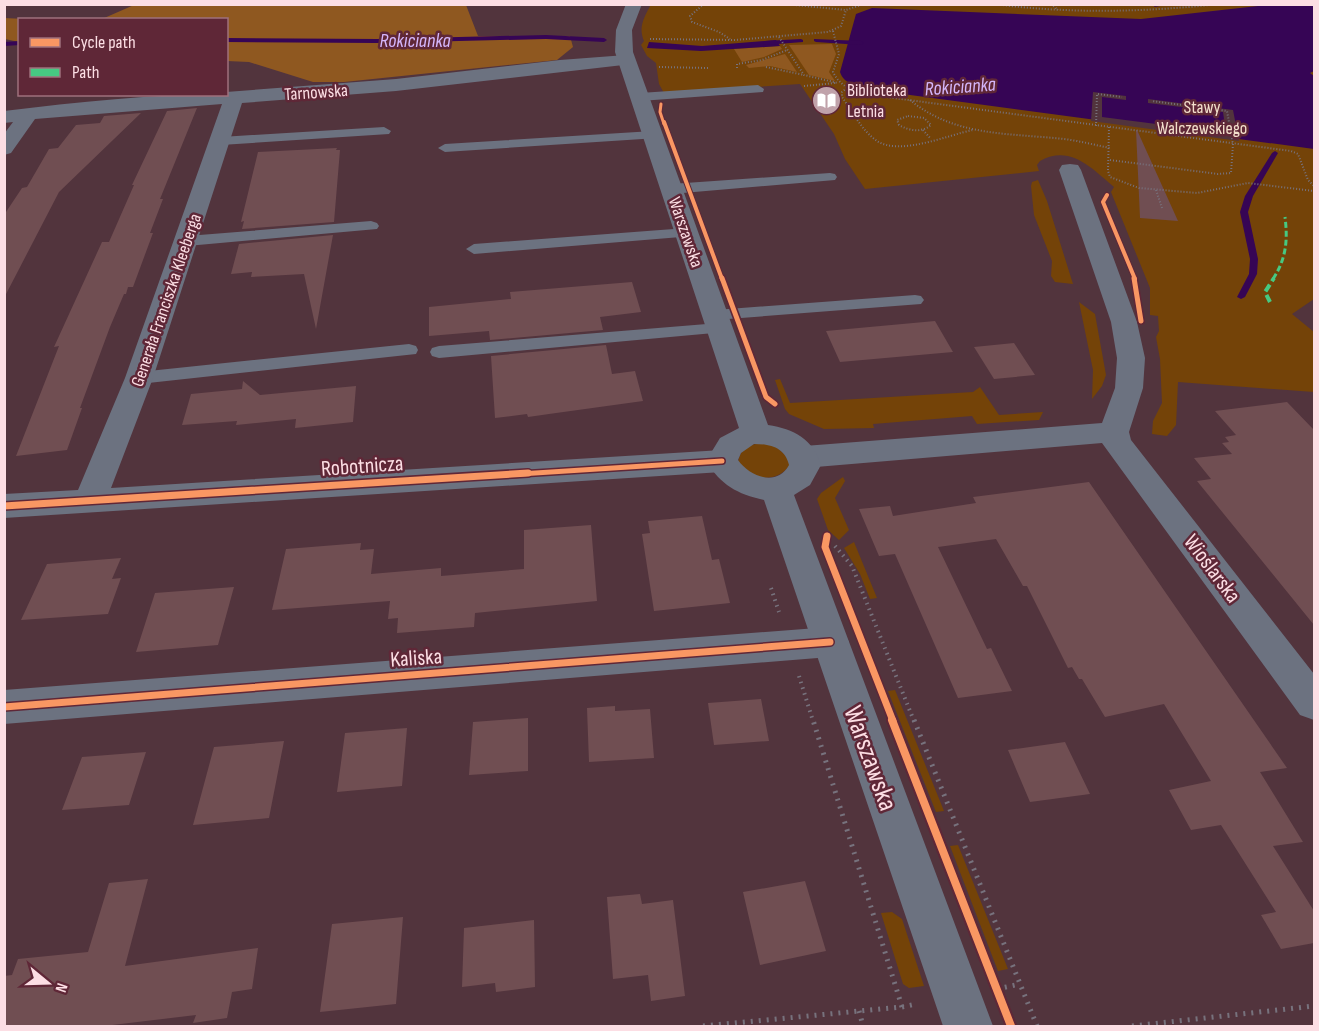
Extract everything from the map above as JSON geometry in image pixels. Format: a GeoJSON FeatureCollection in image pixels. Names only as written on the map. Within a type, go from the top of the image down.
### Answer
{"type":"FeatureCollection","features":[{"type":"Feature","properties":{"kind":"street","name":"Warszawska"},"geometry":{"type":"LineString","coordinates":[[634,4],[624,30],[623,44],[626,60],[756,434]]}},
{"type":"Feature","properties":{"kind":"street","name":"Tarnowska"},"geometry":{"type":"LineString","coordinates":[[4,117],[69,108],[417,84],[569,64],[626,60]]}},
{"type":"Feature","properties":{"kind":"street","name":"Generała Franciszka Kleeberga"},"geometry":{"type":"LineString","coordinates":[[90,500],[139,378],[234,98]]}},
{"type":"Feature","properties":{"kind":"street"},"geometry":{"type":"LineString","coordinates":[[4,148],[29,114]]}},
{"type":"Feature","properties":{"kind":"street"},"geometry":{"type":"LineString","coordinates":[[804,457],[1114,432],[1129,388],[1131,358],[1124,322],[1070,170]]}},
{"type":"Feature","properties":{"kind":"street","name":"Wioślarska"},"geometry":{"type":"LineString","coordinates":[[1114,432],[1117,441],[1314,703]]}},
{"type":"Feature","properties":{"kind":"street"},"geometry":{"type":"LineString","coordinates":[[756,434],[768,434],[791,442],[804,457],[805,465],[796,480],[776,489],[752,488],[742,484],[727,471],[722,461],[728,447],[735,441],[756,434]]}},
{"type":"Feature","properties":{"kind":"street","name":"Robotnicza"},"geometry":{"type":"LineString","coordinates":[[4,506],[722,461]]}},
{"type":"Feature","properties":{"kind":"street","name":"Warszawska"},"geometry":{"type":"LineString","coordinates":[[776,489],[968,1026]]}},
{"type":"Feature","properties":{"kind":"street","name":"Kaliska"},"geometry":{"type":"LineString","coordinates":[[4,707],[830,642]]}},
{"type":"Feature","properties":{"kind":"lane"},"geometry":{"type":"LineString","coordinates":[[640,97],[758,89]]}},
{"type":"Feature","properties":{"kind":"lane"},"geometry":{"type":"LineString","coordinates":[[221,141],[384,131]]}},
{"type":"Feature","properties":{"kind":"lane"},"geometry":{"type":"LineString","coordinates":[[445,148],[653,135]]}},
{"type":"Feature","properties":{"kind":"lane"},"geometry":{"type":"LineString","coordinates":[[671,189],[830,177]]}},
{"type":"Feature","properties":{"kind":"lane"},"geometry":{"type":"LineString","coordinates":[[187,241],[371,226]]}},
{"type":"Feature","properties":{"kind":"lane"},"geometry":{"type":"LineString","coordinates":[[474,249],[687,233]]}},
{"type":"Feature","properties":{"kind":"lane"},"geometry":{"type":"LineString","coordinates":[[439,352],[915,300]]}},
{"type":"Feature","properties":{"kind":"lane"},"geometry":{"type":"LineString","coordinates":[[139,378],[409,351]]}},
{"type":"Feature","properties":{"kind":"path"},"geometry":{"type":"LineString","coordinates":[[704,4],[689,17],[693,23],[734,40]]}},
{"type":"Feature","properties":{"kind":"path"},"geometry":{"type":"LineString","coordinates":[[784,4],[846,10],[864,4]]}},
{"type":"Feature","properties":{"kind":"path"},"geometry":{"type":"LineString","coordinates":[[852,7],[855,4]]}},
{"type":"Feature","properties":{"kind":"path"},"geometry":{"type":"LineString","coordinates":[[934,4],[978,4]]}},
{"type":"Feature","properties":{"kind":"path"},"geometry":{"type":"LineString","coordinates":[[994,4],[1035,9],[1144,11],[1220,4]]}},
{"type":"Feature","properties":{"kind":"path"},"geometry":{"type":"LineString","coordinates":[[1033,4],[1035,9]]}},
{"type":"Feature","properties":{"kind":"path"},"geometry":{"type":"LineString","coordinates":[[1051,4],[1058,10]]}},
{"type":"Feature","properties":{"kind":"path"},"geometry":{"type":"LineString","coordinates":[[846,10],[841,26],[833,31],[778,35],[804,75],[839,83],[847,88],[871,95],[1297,153],[1308,180],[1314,186]]}},
{"type":"Feature","properties":{"kind":"path"},"geometry":{"type":"LineString","coordinates":[[833,31],[834,43],[839,54],[833,72],[839,83]]}},
{"type":"Feature","properties":{"kind":"path"},"geometry":{"type":"LineString","coordinates":[[646,39],[780,38]]}},
{"type":"Feature","properties":{"kind":"path"},"geometry":{"type":"LineString","coordinates":[[737,71],[737,64],[762,60],[788,50]]}},
{"type":"Feature","properties":{"kind":"path"},"geometry":{"type":"LineString","coordinates":[[804,86],[839,83]]}},
{"type":"Feature","properties":{"kind":"path"},"geometry":{"type":"LineString","coordinates":[[847,88],[842,92],[842,97],[879,142],[898,146],[977,129]]}},
{"type":"Feature","properties":{"kind":"path"},"geometry":{"type":"LineString","coordinates":[[1096,126],[1097,94],[1122,97]]}},
{"type":"Feature","properties":{"kind":"path"},"geometry":{"type":"LineString","coordinates":[[910,100],[932,117],[977,129],[1072,140],[1110,148]]}},
{"type":"Feature","properties":{"kind":"path"},"geometry":{"type":"LineString","coordinates":[[1110,160],[1226,175],[1230,173],[1233,144],[1227,111],[1152,101]]}},
{"type":"Feature","properties":{"kind":"path"},"geometry":{"type":"LineString","coordinates":[[926,119],[931,125],[923,130],[902,127],[897,120],[908,116],[926,119],[932,117]]}},
{"type":"Feature","properties":{"kind":"path"},"geometry":{"type":"LineString","coordinates":[[1108,127],[1110,148],[1108,171],[1114,180],[1139,188],[1209,192],[1237,185],[1253,184],[1314,191]]}},
{"type":"Feature","properties":{"kind":"path"},"geometry":{"type":"LineString","coordinates":[[923,130],[931,139]]}},
{"type":"Feature","properties":{"kind":"path"},"geometry":{"type":"LineString","coordinates":[[1156,190],[1162,208]]}},
{"type":"Feature","properties":{"kind":"path"},"geometry":{"type":"LineString","coordinates":[[833,543],[852,566],[1036,1026]]}},
{"type":"Feature","properties":{"kind":"path"},"geometry":{"type":"LineString","coordinates":[[703,1026],[902,1006],[770,582]]}},
{"type":"Feature","properties":{"kind":"path"},"geometry":{"type":"LineString","coordinates":[[993,978],[1001,998]]}},
{"type":"Feature","properties":{"kind":"path"},"geometry":{"type":"LineString","coordinates":[[1132,1026],[1314,1006]]}},
{"type":"Feature","properties":{"kind":"path"},"geometry":{"type":"LineString","coordinates":[[859,1011],[863,1026]]}},
{"type":"Feature","properties":{"kind":"green space","name":"Stawy Walczewskiego"},"geometry":{"type":"Polygon","coordinates":[[[651,4],[1314,5],[1314,299],[1292,314],[1314,332],[1314,392],[1178,382],[1176,425],[1167,436],[1152,434],[1153,421],[1162,403],[1160,359],[1156,337],[1159,331],[1158,316],[1150,315],[1150,288],[1111,192],[1114,187],[1089,166],[1062,155],[1051,156],[1040,161],[1037,165],[1039,171],[865,189],[845,159],[834,134],[800,84],[664,93],[659,84],[656,63],[647,56],[641,45],[644,41],[643,22],[651,4]]]}},
{"type":"Feature","properties":{"kind":"green space"},"geometry":{"type":"Polygon","coordinates":[[[1038,180],[1047,201],[1073,284],[1055,282],[1051,276],[1052,261],[1034,215],[1031,186],[1032,182],[1038,180]]]}},
{"type":"Feature","properties":{"kind":"green space"},"geometry":{"type":"Polygon","coordinates":[[[1079,302],[1095,314],[1106,375],[1102,386],[1092,399],[1093,370],[1079,302]]]}},
{"type":"Feature","properties":{"kind":"green space"},"geometry":{"type":"Polygon","coordinates":[[[780,379],[790,403],[973,392],[980,387],[999,415],[1043,412],[1039,420],[977,424],[972,416],[873,424],[874,428],[824,429],[789,414],[775,380],[780,379]]]}},
{"type":"Feature","properties":{"kind":"green space"},"geometry":{"type":"Polygon","coordinates":[[[765,443],[775,446],[789,458],[789,466],[772,477],[752,476],[738,463],[739,458],[747,447],[765,443]]]}},
{"type":"Feature","properties":{"kind":"green space"},"geometry":{"type":"Polygon","coordinates":[[[843,477],[845,481],[835,498],[849,530],[839,540],[828,530],[817,499],[821,493],[843,477]]]}},
{"type":"Feature","properties":{"kind":"green space"},"geometry":{"type":"Polygon","coordinates":[[[854,542],[877,598],[870,599],[860,574],[844,548],[854,542]]]}},
{"type":"Feature","properties":{"kind":"green space"},"geometry":{"type":"Polygon","coordinates":[[[895,690],[944,811],[936,812],[888,691],[895,690]]]}},
{"type":"Feature","properties":{"kind":"green space"},"geometry":{"type":"Polygon","coordinates":[[[958,845],[1008,969],[998,971],[950,846],[958,845]]]}},
{"type":"Feature","properties":{"kind":"green space"},"geometry":{"type":"Polygon","coordinates":[[[892,912],[902,919],[924,986],[909,988],[903,984],[881,913],[892,912]]]}},
{"type":"Feature","properties":{"kind":"shaded area"},"geometry":{"type":"Polygon","coordinates":[[[134,5],[466,5],[478,36],[570,36],[573,47],[557,60],[344,82],[313,82],[249,62],[228,61],[228,18],[104,18],[134,5]]]}},
{"type":"Feature","properties":{"kind":"shaded area"},"geometry":{"type":"Polygon","coordinates":[[[4,18],[18,19],[18,42],[5,39],[4,18]]]}},
{"type":"Feature","properties":{"kind":"shaded area"},"geometry":{"type":"Polygon","coordinates":[[[832,44],[836,54],[829,72],[835,81],[809,75],[789,45],[832,44]]]}},
{"type":"Feature","properties":{"kind":"shaded area"},"geometry":{"type":"Polygon","coordinates":[[[780,46],[782,49],[764,57],[742,62],[734,49],[780,46]]]}},
{"type":"Feature","properties":{"kind":"shaded area"},"geometry":{"type":"Polygon","coordinates":[[[785,54],[797,72],[770,66],[749,68],[746,65],[785,54]]]}},
{"type":"Feature","properties":{"kind":"water","name":"Stawy Walczewskiego"},"geometry":{"type":"Polygon","coordinates":[[[1267,5],[1314,5],[1314,71],[1310,73],[1314,76],[1314,149],[873,90],[849,83],[840,72],[856,14],[872,8],[1141,19],[1267,5]]]}},
{"type":"Feature","properties":{"kind":"water"},"geometry":{"type":"Polygon","coordinates":[[[776,40],[780,46],[701,51],[647,48],[649,42],[702,46],[776,40]]]}},
{"type":"Feature","properties":{"kind":"pier"},"geometry":{"type":"Polygon","coordinates":[[[1093,92],[1126,96],[1126,100],[1102,97],[1102,117],[1226,133],[1223,112],[1148,103],[1148,99],[1233,110],[1239,141],[1091,121],[1093,92]]]}},
{"type":"Feature","properties":{"kind":"building"},"geometry":{"type":"Polygon","coordinates":[[[197,108],[160,199],[163,199],[150,233],[153,233],[133,287],[128,287],[110,327],[67,450],[16,456],[59,346],[54,347],[102,242],[109,242],[134,185],[132,185],[167,111],[197,108]]]}},
{"type":"Feature","properties":{"kind":"building"},"geometry":{"type":"Polygon","coordinates":[[[141,113],[59,192],[4,298],[4,215],[22,188],[27,187],[49,149],[58,148],[76,125],[100,123],[104,116],[141,113]]]}},
{"type":"Feature","properties":{"kind":"building"},"geometry":{"type":"Polygon","coordinates":[[[1137,130],[1178,221],[1140,218],[1137,130]]]}},
{"type":"Feature","properties":{"kind":"building"},"geometry":{"type":"Polygon","coordinates":[[[337,148],[336,150],[340,150],[334,222],[242,229],[244,221],[241,222],[258,152],[337,148]]]}},
{"type":"Feature","properties":{"kind":"building"},"geometry":{"type":"Polygon","coordinates":[[[333,235],[316,329],[304,274],[251,277],[252,272],[231,274],[239,244],[333,235]]]}},
{"type":"Feature","properties":{"kind":"building"},"geometry":{"type":"Polygon","coordinates":[[[632,282],[641,312],[600,317],[603,330],[490,340],[489,331],[429,336],[429,307],[511,299],[510,292],[632,282]]]}},
{"type":"Feature","properties":{"kind":"building"},"geometry":{"type":"Polygon","coordinates":[[[935,321],[953,352],[840,362],[826,331],[935,321]]]}},
{"type":"Feature","properties":{"kind":"building"},"geometry":{"type":"Polygon","coordinates":[[[1014,343],[1035,375],[994,379],[974,347],[1014,343]]]}},
{"type":"Feature","properties":{"kind":"building"},"geometry":{"type":"Polygon","coordinates":[[[606,345],[612,374],[635,371],[643,401],[528,417],[527,414],[495,418],[491,356],[606,345]]]}},
{"type":"Feature","properties":{"kind":"building"},"geometry":{"type":"Polygon","coordinates":[[[243,381],[260,395],[356,386],[353,422],[295,428],[296,419],[236,425],[237,421],[182,425],[191,394],[242,389],[243,381]]]}},
{"type":"Feature","properties":{"kind":"building"},"geometry":{"type":"Polygon","coordinates":[[[1287,402],[1314,430],[1314,625],[1197,481],[1211,479],[1194,458],[1232,454],[1222,443],[1229,442],[1225,437],[1236,435],[1215,411],[1287,402]]]}},
{"type":"Feature","properties":{"kind":"building"},"geometry":{"type":"Polygon","coordinates":[[[1089,482],[1287,768],[1260,772],[1303,842],[1273,846],[1314,911],[1314,943],[1281,949],[1261,915],[1276,912],[1221,825],[1191,830],[1169,790],[1211,781],[1164,704],[1105,717],[1082,679],[1079,679],[1072,667],[1068,668],[1027,586],[1023,586],[996,539],[938,547],[987,649],[991,648],[1012,691],[958,698],[895,554],[879,556],[859,509],[890,506],[893,516],[976,503],[973,497],[1089,482]]]}},
{"type":"Feature","properties":{"kind":"building"},"geometry":{"type":"Polygon","coordinates":[[[702,516],[712,560],[719,559],[730,603],[654,611],[642,534],[650,533],[648,521],[702,516]]]}},
{"type":"Feature","properties":{"kind":"building"},"geometry":{"type":"Polygon","coordinates":[[[591,525],[597,601],[475,613],[474,627],[397,633],[398,618],[388,619],[390,601],[272,610],[286,549],[361,543],[360,550],[374,549],[371,574],[441,568],[441,576],[524,569],[524,530],[591,525]]]}},
{"type":"Feature","properties":{"kind":"building"},"geometry":{"type":"Polygon","coordinates":[[[121,558],[112,579],[121,578],[108,614],[21,620],[47,564],[121,558]]]}},
{"type":"Feature","properties":{"kind":"building"},"geometry":{"type":"Polygon","coordinates":[[[234,587],[218,645],[136,652],[155,593],[234,587]]]}},
{"type":"Feature","properties":{"kind":"building"},"geometry":{"type":"Polygon","coordinates":[[[761,699],[769,741],[714,745],[708,703],[761,699]]]}},
{"type":"Feature","properties":{"kind":"building"},"geometry":{"type":"Polygon","coordinates":[[[615,706],[615,711],[650,709],[654,758],[589,762],[587,708],[615,706]]]}},
{"type":"Feature","properties":{"kind":"building"},"geometry":{"type":"Polygon","coordinates":[[[528,718],[528,771],[469,775],[473,722],[528,718]]]}},
{"type":"Feature","properties":{"kind":"building"},"geometry":{"type":"Polygon","coordinates":[[[407,728],[402,786],[337,792],[345,733],[407,728]]]}},
{"type":"Feature","properties":{"kind":"building"},"geometry":{"type":"Polygon","coordinates":[[[284,741],[269,818],[193,825],[214,747],[284,741]]]}},
{"type":"Feature","properties":{"kind":"building"},"geometry":{"type":"Polygon","coordinates":[[[1065,742],[1090,794],[1030,802],[1008,750],[1065,742]]]}},
{"type":"Feature","properties":{"kind":"building"},"geometry":{"type":"Polygon","coordinates":[[[146,752],[129,805],[62,810],[82,757],[146,752]]]}},
{"type":"Feature","properties":{"kind":"building"},"geometry":{"type":"Polygon","coordinates":[[[148,879],[125,966],[258,948],[252,989],[232,992],[227,1018],[193,1023],[196,1015],[104,1026],[4,1026],[4,976],[12,975],[18,959],[88,952],[109,883],[148,879]]]}},
{"type":"Feature","properties":{"kind":"building"},"geometry":{"type":"Polygon","coordinates":[[[805,881],[826,951],[760,965],[743,892],[805,881]]]}},
{"type":"Feature","properties":{"kind":"building"},"geometry":{"type":"Polygon","coordinates":[[[640,894],[642,904],[673,900],[685,996],[651,1001],[648,975],[613,979],[607,897],[640,894]]]}},
{"type":"Feature","properties":{"kind":"building"},"geometry":{"type":"Polygon","coordinates":[[[403,917],[396,1004],[320,1012],[332,924],[403,917]]]}},
{"type":"Feature","properties":{"kind":"building"},"geometry":{"type":"Polygon","coordinates":[[[534,920],[535,987],[496,992],[495,983],[462,987],[464,928],[534,920]]]}},
{"type":"Feature","properties":{"kind":"waterway"},"geometry":{"type":"LineString","coordinates":[[1156,6],[1170,4]]}},
{"type":"Feature","properties":{"kind":"waterway","name":"Rokicianka"},"geometry":{"type":"LineString","coordinates":[[228,40],[377,41],[546,37],[604,40]]}},
{"type":"Feature","properties":{"kind":"waterway","name":"Rokicianka"},"geometry":{"type":"LineString","coordinates":[[816,40],[861,43]]}},
{"type":"Feature","properties":{"kind":"waterway","name":"Rokicianka"},"geometry":{"type":"LineString","coordinates":[[765,43],[801,41]]}},
{"type":"Feature","properties":{"kind":"waterway","name":"Rokicianka"},"geometry":{"type":"LineString","coordinates":[[4,44],[18,43]]}},
{"type":"Feature","properties":{"kind":"waterway"},"geometry":{"type":"LineString","coordinates":[[1241,297],[1253,274],[1254,259],[1244,212],[1249,196],[1275,153]]}},
{"type":"Feature","properties":{"kind":"marked path"},"geometry":{"type":"LineString","coordinates":[[1270,302],[1265,292],[1282,265],[1288,238],[1285,217]]}},
{"type":"Feature","properties":{"kind":"cycle path"},"geometry":{"type":"LineString","coordinates":[[661,104],[660,112],[766,397],[775,404]]}},
{"type":"Feature","properties":{"kind":"cycle path"},"geometry":{"type":"LineString","coordinates":[[1107,195],[1103,202],[1135,279],[1141,321]]}},
{"type":"Feature","properties":{"kind":"cycle path"},"geometry":{"type":"LineString","coordinates":[[4,506],[722,461]]}},
{"type":"Feature","properties":{"kind":"cycle path"},"geometry":{"type":"LineString","coordinates":[[827,536],[825,547],[1011,1026]]}},
{"type":"Feature","properties":{"kind":"cycle path"},"geometry":{"type":"LineString","coordinates":[[4,707],[830,642]]}},
{"type":"Feature","properties":{"kind":"place","name":"Biblioteka Letnia"},"geometry":{"type":"Point","coordinates":[826,100]}}]}
